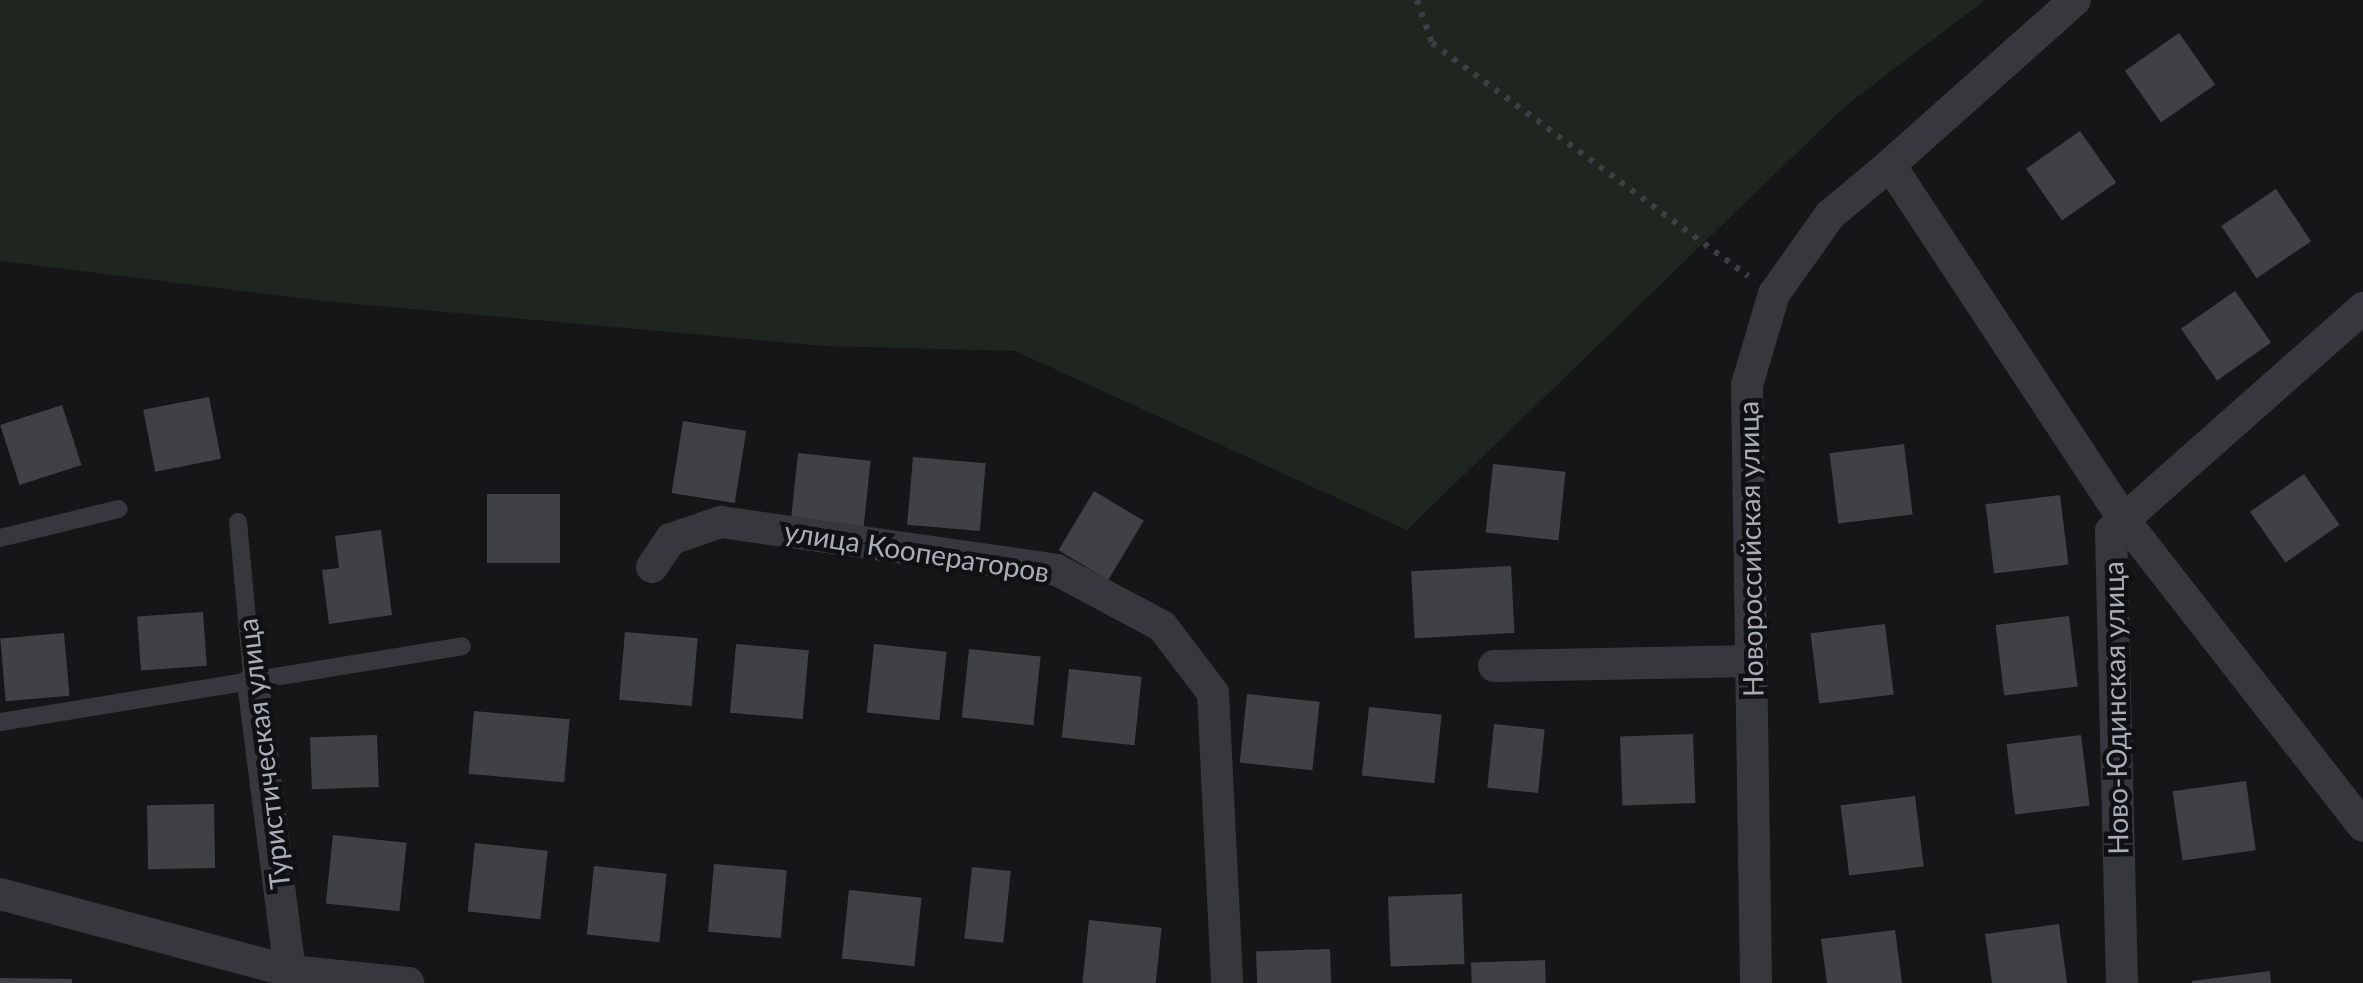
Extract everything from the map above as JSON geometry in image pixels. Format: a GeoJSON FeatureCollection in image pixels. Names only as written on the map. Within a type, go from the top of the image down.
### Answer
{"type":"FeatureCollection","features":[{"type":"Feature","properties":{"kind":"street","name":"Новороссийская улица"},"geometry":{"type":"LineString","coordinates":[[1756,983],[1747,385],[1774,294],[1830,215],[2075,0]]}},
{"type":"Feature","properties":{"kind":"street"},"geometry":{"type":"LineString","coordinates":[[1890,165],[2124,520],[2363,826]]}},
{"type":"Feature","properties":{"kind":"street"},"geometry":{"type":"LineString","coordinates":[[2124,520],[2363,308]]}},
{"type":"Feature","properties":{"kind":"street","name":"Ново-Юдинская улица"},"geometry":{"type":"LineString","coordinates":[[2122,983],[2111,531],[2124,520]]}},
{"type":"Feature","properties":{"kind":"street","name":"улица Кооператоров"},"geometry":{"type":"LineString","coordinates":[[652,567],[671,538],[720,522],[1057,570],[1162,626],[1214,693],[1227,983]]}},
{"type":"Feature","properties":{"kind":"street"},"geometry":{"type":"LineString","coordinates":[[1494,666],[1752,661]]}},
{"type":"Feature","properties":{"kind":"street","name":"Туристическая улица"},"geometry":{"type":"LineString","coordinates":[[253,683],[294,977]]}},
{"type":"Feature","properties":{"kind":"street"},"geometry":{"type":"LineString","coordinates":[[0,894],[294,977],[408,983]]}},
{"type":"Feature","properties":{"kind":"lane"},"geometry":{"type":"LineString","coordinates":[[0,538],[119,510]]}},
{"type":"Feature","properties":{"kind":"lane","name":"Туристическая улица"},"geometry":{"type":"LineString","coordinates":[[238,522],[253,683]]}},
{"type":"Feature","properties":{"kind":"lane"},"geometry":{"type":"LineString","coordinates":[[0,722],[462,646]]}},
{"type":"Feature","properties":{"kind":"path"},"geometry":{"type":"LineString","coordinates":[[1417,0],[1432,43],[1774,294]]}},
{"type":"Feature","properties":{"kind":"shaded area"},"geometry":{"type":"Polygon","coordinates":[[[0,0],[1985,0],[1843,108],[1407,530],[1015,351],[824,346],[323,301],[0,261],[0,0]]]}},
{"type":"Feature","properties":{"kind":"building"},"geometry":{"type":"Polygon","coordinates":[[[2179,33],[2215,85],[2161,122],[2125,71],[2179,33]]]}},
{"type":"Feature","properties":{"kind":"building"},"geometry":{"type":"Polygon","coordinates":[[[2080,131],[2116,183],[2062,220],[2026,169],[2080,131]]]}},
{"type":"Feature","properties":{"kind":"building"},"geometry":{"type":"Polygon","coordinates":[[[2276,189],[2311,241],[2257,278],[2221,226],[2276,189]]]}},
{"type":"Feature","properties":{"kind":"building"},"geometry":{"type":"Polygon","coordinates":[[[2235,291],[2271,343],[2217,380],[2181,329],[2235,291]]]}},
{"type":"Feature","properties":{"kind":"building"},"geometry":{"type":"Polygon","coordinates":[[[209,397],[221,459],[155,472],[143,410],[209,397]]]}},
{"type":"Feature","properties":{"kind":"building"},"geometry":{"type":"Polygon","coordinates":[[[62,405],[81,465],[20,485],[0,425],[62,405]]]}},
{"type":"Feature","properties":{"kind":"building"},"geometry":{"type":"Polygon","coordinates":[[[683,421],[746,431],[735,503],[672,493],[683,421]]]}},
{"type":"Feature","properties":{"kind":"building"},"geometry":{"type":"Polygon","coordinates":[[[1904,444],[1913,514],[1838,524],[1830,453],[1904,444]]]}},
{"type":"Feature","properties":{"kind":"building"},"geometry":{"type":"Polygon","coordinates":[[[798,453],[871,461],[863,529],[791,522],[798,453]]]}},
{"type":"Feature","properties":{"kind":"building"},"geometry":{"type":"Polygon","coordinates":[[[913,457],[986,463],[980,531],[907,525],[913,457]]]}},
{"type":"Feature","properties":{"kind":"building"},"geometry":{"type":"Polygon","coordinates":[[[1493,464],[1566,472],[1558,540],[1486,533],[1493,464]]]}},
{"type":"Feature","properties":{"kind":"building"},"geometry":{"type":"Polygon","coordinates":[[[2304,474],[2340,525],[2285,563],[2250,512],[2304,474]]]}},
{"type":"Feature","properties":{"kind":"building"},"geometry":{"type":"Polygon","coordinates":[[[1094,491],[1144,521],[1108,580],[1058,550],[1094,491]]]}},
{"type":"Feature","properties":{"kind":"building"},"geometry":{"type":"Polygon","coordinates":[[[487,494],[560,494],[560,563],[487,563],[487,494]]]}},
{"type":"Feature","properties":{"kind":"building"},"geometry":{"type":"Polygon","coordinates":[[[2060,495],[2069,564],[1994,574],[1986,504],[2060,495]]]}},
{"type":"Feature","properties":{"kind":"building"},"geometry":{"type":"Polygon","coordinates":[[[381,530],[392,615],[329,624],[322,570],[339,568],[335,536],[381,530]]]}},
{"type":"Feature","properties":{"kind":"building"},"geometry":{"type":"Polygon","coordinates":[[[1511,566],[1515,633],[1415,638],[1411,571],[1511,566]]]}},
{"type":"Feature","properties":{"kind":"building"},"geometry":{"type":"Polygon","coordinates":[[[203,612],[207,666],[141,670],[137,617],[203,612]]]}},
{"type":"Feature","properties":{"kind":"building"},"geometry":{"type":"Polygon","coordinates":[[[2069,616],[2078,686],[2004,695],[1996,625],[2069,616]]]}},
{"type":"Feature","properties":{"kind":"building"},"geometry":{"type":"Polygon","coordinates":[[[1885,624],[1894,694],[1819,704],[1811,633],[1885,624]]]}},
{"type":"Feature","properties":{"kind":"building"},"geometry":{"type":"Polygon","coordinates":[[[625,632],[698,638],[692,706],[619,700],[625,632]]]}},
{"type":"Feature","properties":{"kind":"building"},"geometry":{"type":"Polygon","coordinates":[[[64,633],[69,696],[6,701],[0,639],[64,633]]]}},
{"type":"Feature","properties":{"kind":"building"},"geometry":{"type":"Polygon","coordinates":[[[736,644],[809,650],[803,719],[730,713],[736,644]]]}},
{"type":"Feature","properties":{"kind":"building"},"geometry":{"type":"Polygon","coordinates":[[[874,644],[947,652],[939,720],[867,713],[874,644]]]}},
{"type":"Feature","properties":{"kind":"building"},"geometry":{"type":"Polygon","coordinates":[[[969,649],[1041,657],[1033,725],[962,718],[969,649]]]}},
{"type":"Feature","properties":{"kind":"building"},"geometry":{"type":"Polygon","coordinates":[[[1069,669],[1142,677],[1134,745],[1062,738],[1069,669]]]}},
{"type":"Feature","properties":{"kind":"building"},"geometry":{"type":"Polygon","coordinates":[[[1247,694],[1320,702],[1312,770],[1240,763],[1247,694]]]}},
{"type":"Feature","properties":{"kind":"building"},"geometry":{"type":"Polygon","coordinates":[[[1369,707],[1442,715],[1434,783],[1362,776],[1369,707]]]}},
{"type":"Feature","properties":{"kind":"building"},"geometry":{"type":"Polygon","coordinates":[[[474,711],[570,719],[564,782],[469,774],[474,711]]]}},
{"type":"Feature","properties":{"kind":"building"},"geometry":{"type":"Polygon","coordinates":[[[1494,724],[1545,729],[1538,793],[1487,788],[1494,724]]]}},
{"type":"Feature","properties":{"kind":"building"},"geometry":{"type":"Polygon","coordinates":[[[1693,734],[1695,803],[1622,806],[1620,737],[1693,734]]]}},
{"type":"Feature","properties":{"kind":"building"},"geometry":{"type":"Polygon","coordinates":[[[377,735],[379,787],[312,789],[310,737],[377,735]]]}},
{"type":"Feature","properties":{"kind":"building"},"geometry":{"type":"Polygon","coordinates":[[[2081,735],[2090,805],[2015,815],[2007,744],[2081,735]]]}},
{"type":"Feature","properties":{"kind":"building"},"geometry":{"type":"Polygon","coordinates":[[[2246,781],[2256,850],[2182,861],[2173,791],[2246,781]]]}},
{"type":"Feature","properties":{"kind":"building"},"geometry":{"type":"Polygon","coordinates":[[[1915,796],[1924,866],[1849,876],[1841,805],[1915,796]]]}},
{"type":"Feature","properties":{"kind":"building"},"geometry":{"type":"Polygon","coordinates":[[[214,804],[215,868],[148,869],[147,805],[214,804]]]}},
{"type":"Feature","properties":{"kind":"building"},"geometry":{"type":"Polygon","coordinates":[[[333,835],[407,843],[399,911],[326,904],[333,835]]]}},
{"type":"Feature","properties":{"kind":"building"},"geometry":{"type":"Polygon","coordinates":[[[475,843],[548,851],[540,919],[468,912],[475,843]]]}},
{"type":"Feature","properties":{"kind":"building"},"geometry":{"type":"Polygon","coordinates":[[[714,864],[787,870],[781,938],[708,932],[714,864]]]}},
{"type":"Feature","properties":{"kind":"building"},"geometry":{"type":"Polygon","coordinates":[[[594,866],[667,874],[659,942],[587,935],[594,866]]]}},
{"type":"Feature","properties":{"kind":"building"},"geometry":{"type":"Polygon","coordinates":[[[972,867],[1011,871],[1003,943],[964,939],[972,867]]]}},
{"type":"Feature","properties":{"kind":"building"},"geometry":{"type":"Polygon","coordinates":[[[849,890],[922,898],[914,966],[842,959],[849,890]]]}},
{"type":"Feature","properties":{"kind":"building"},"geometry":{"type":"Polygon","coordinates":[[[1462,894],[1464,964],[1390,967],[1388,897],[1462,894]]]}},
{"type":"Feature","properties":{"kind":"building"},"geometry":{"type":"Polygon","coordinates":[[[1089,920],[1162,928],[1156,983],[1082,983],[1089,920]]]}},
{"type":"Feature","properties":{"kind":"building"},"geometry":{"type":"Polygon","coordinates":[[[2059,924],[2067,983],[1992,983],[1985,934],[2059,924]]]}},
{"type":"Feature","properties":{"kind":"building"},"geometry":{"type":"Polygon","coordinates":[[[1895,930],[1902,983],[1827,983],[1821,939],[1895,930]]]}},
{"type":"Feature","properties":{"kind":"building"},"geometry":{"type":"Polygon","coordinates":[[[1330,949],[1331,983],[1257,983],[1256,952],[1330,949]]]}},
{"type":"Feature","properties":{"kind":"building"},"geometry":{"type":"Polygon","coordinates":[[[1545,960],[1546,983],[1472,983],[1471,963],[1545,960]]]}},
{"type":"Feature","properties":{"kind":"building"},"geometry":{"type":"Polygon","coordinates":[[[2270,971],[2271,983],[2192,983],[2192,981],[2270,971]]]}},
{"type":"Feature","properties":{"kind":"building"},"geometry":{"type":"Polygon","coordinates":[[[0,978],[72,979],[72,983],[0,983],[0,978]]]}}]}
